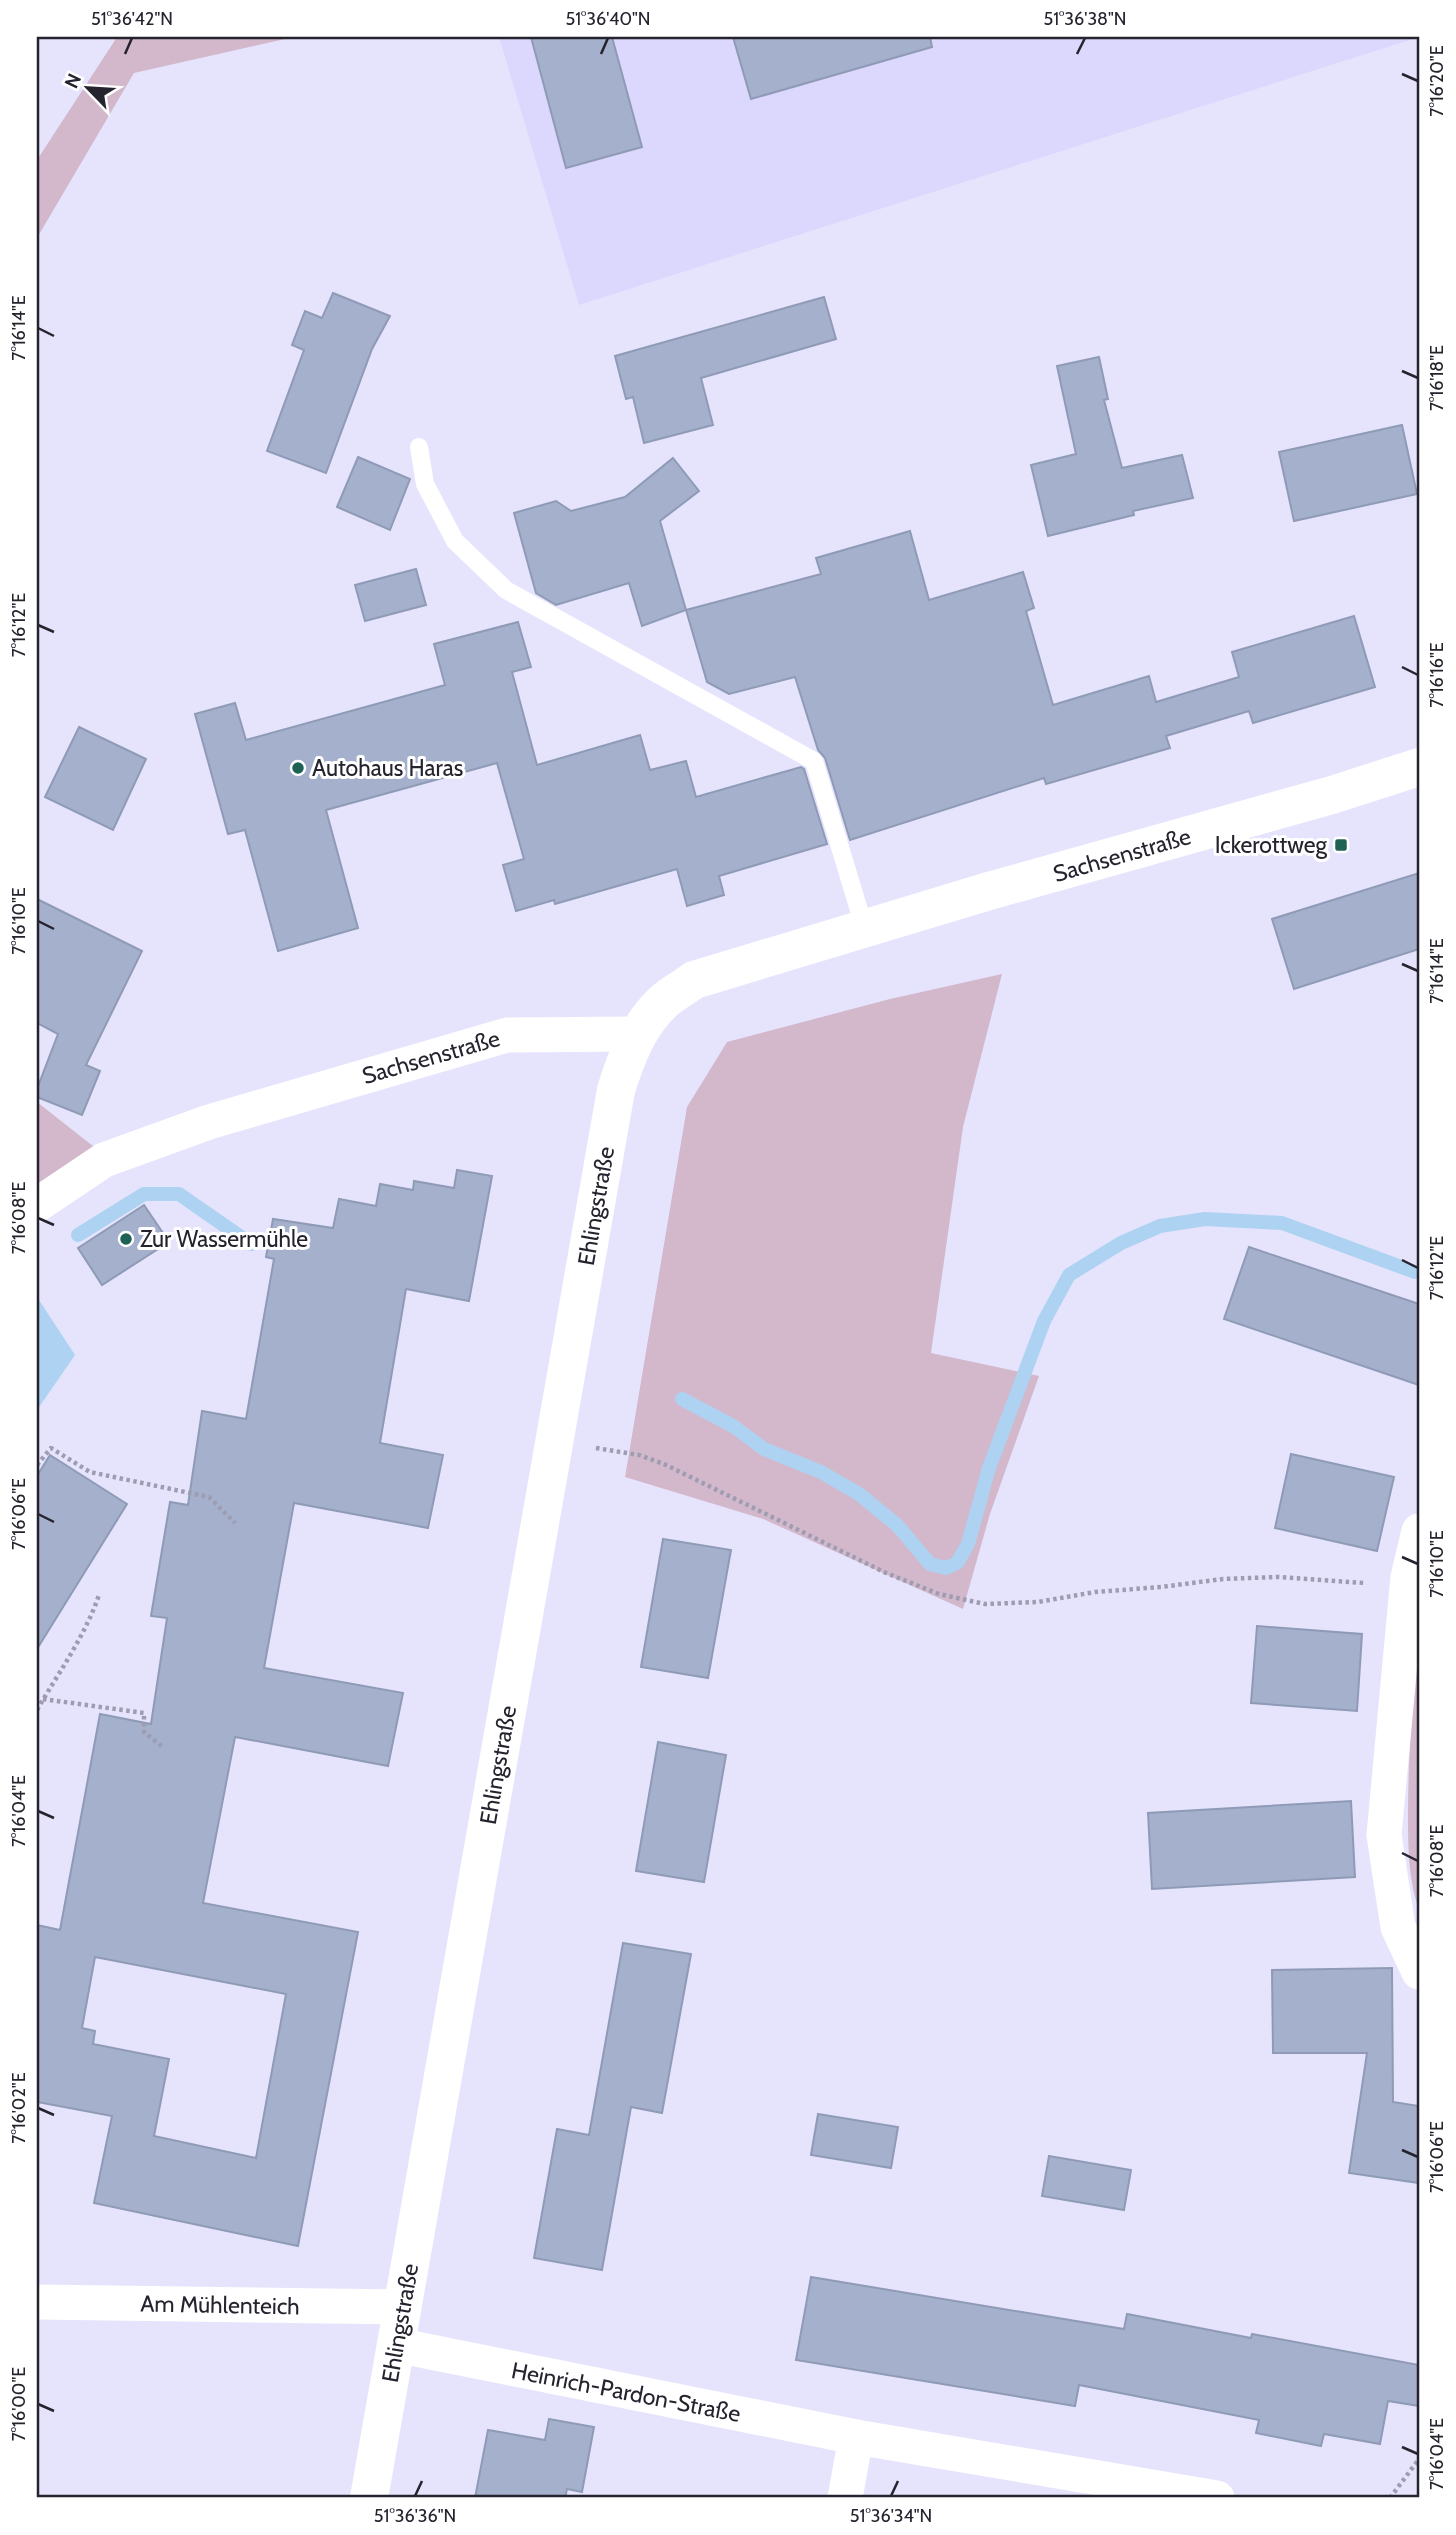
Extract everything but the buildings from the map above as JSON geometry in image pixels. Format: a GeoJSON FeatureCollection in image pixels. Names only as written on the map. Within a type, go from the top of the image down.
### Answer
{"type":"FeatureCollection","features":[{"type":"Feature","properties":{"kind":"street","name":"Sachsenstraße"},"geometry":{"type":"LineString","coordinates":[[37,1205],[104,1160],[209,1122],[508,1035],[637,1034],[662,1002],[694,981],[989,891],[1306,802],[1419,767]]}},
{"type":"Feature","properties":{"kind":"street","name":"Ehlingstraße"},"geometry":{"type":"LineString","coordinates":[[369,2498],[616,1090],[637,1034]]}},
{"type":"Feature","properties":{"kind":"street"},"geometry":{"type":"LineString","coordinates":[[1419,1531],[1407,1587],[1384,1835],[1398,1927],[1419,1972]]}},
{"type":"Feature","properties":{"kind":"street","name":"Am Mühlenteich"},"geometry":{"type":"LineString","coordinates":[[37,2302],[404,2307]]}},
{"type":"Feature","properties":{"kind":"street","name":"Heinrich-Pardon-Straße"},"geometry":{"type":"LineString","coordinates":[[396,2345],[856,2437],[1217,2498]]}},
{"type":"Feature","properties":{"kind":"street"},"geometry":{"type":"LineString","coordinates":[[845,2498],[856,2437]]}},
{"type":"Feature","properties":{"kind":"lane"},"geometry":{"type":"LineString","coordinates":[[419,447],[425,484],[455,541],[506,590],[814,761],[865,930]]}},
{"type":"Feature","properties":{"kind":"path"},"geometry":{"type":"LineString","coordinates":[[555,1441],[639,1455],[664,1464],[886,1573],[939,1594],[985,1604],[1038,1602],[1094,1592],[1223,1579],[1278,1577],[1407,1587]]}},
{"type":"Feature","properties":{"kind":"path"},"geometry":{"type":"LineString","coordinates":[[37,1465],[51,1448],[90,1472],[209,1497],[235,1523]]}},
{"type":"Feature","properties":{"kind":"path"},"geometry":{"type":"LineString","coordinates":[[37,1710],[93,1614],[99,1595]]}},
{"type":"Feature","properties":{"kind":"path"},"geometry":{"type":"LineString","coordinates":[[43,1699],[144,1713],[144,1732],[164,1748]]}},
{"type":"Feature","properties":{"kind":"path"},"geometry":{"type":"LineString","coordinates":[[1391,2498],[1419,2459]]}},
{"type":"Feature","properties":{"kind":"shaded area"},"geometry":{"type":"Polygon","coordinates":[[[117,37],[294,37],[134,73],[37,238],[37,160],[117,37]]]}},
{"type":"Feature","properties":{"kind":"shaded area"},"geometry":{"type":"Polygon","coordinates":[[[499,37],[1419,37],[579,305],[499,37]]]}},
{"type":"Feature","properties":{"kind":"shaded area"},"geometry":{"type":"Polygon","coordinates":[[[1002,974],[963,1127],[931,1353],[1039,1376],[990,1514],[963,1609],[763,1519],[625,1477],[687,1107],[727,1042],[890,999],[1002,974]]]}},
{"type":"Feature","properties":{"kind":"shaded area"},"geometry":{"type":"Polygon","coordinates":[[[37,1102],[98,1150],[37,1187],[37,1102]]]}},
{"type":"Feature","properties":{"kind":"shaded area"},"geometry":{"type":"Polygon","coordinates":[[[1419,1609],[1419,1910],[1411,1874],[1408,1814],[1410,1737],[1419,1609]]]}},
{"type":"Feature","properties":{"kind":"water"},"geometry":{"type":"Polygon","coordinates":[[[37,1297],[75,1355],[37,1410],[37,1297]]]}},
{"type":"Feature","properties":{"kind":"waterway"},"geometry":{"type":"LineString","coordinates":[[78,1235],[144,1194],[179,1194],[251,1244]]}},
{"type":"Feature","properties":{"kind":"waterway"},"geometry":{"type":"LineString","coordinates":[[682,1399],[733,1426],[764,1449],[821,1472],[859,1494],[898,1526],[930,1564],[946,1568],[957,1563],[968,1544],[989,1468],[1044,1321],[1069,1275],[1121,1243],[1160,1226],[1205,1219],[1282,1223],[1415,1272]]}},
{"type":"Feature","properties":{"kind":"place","name":"Autohaus Haras"},"geometry":{"type":"Point","coordinates":[298,768]}},
{"type":"Feature","properties":{"kind":"place","name":"Ickerottweg"},"geometry":{"type":"Point","coordinates":[1341,845]}},
{"type":"Feature","properties":{"kind":"place","name":"Zur Wassermühle"},"geometry":{"type":"Point","coordinates":[126,1239]}}]}
